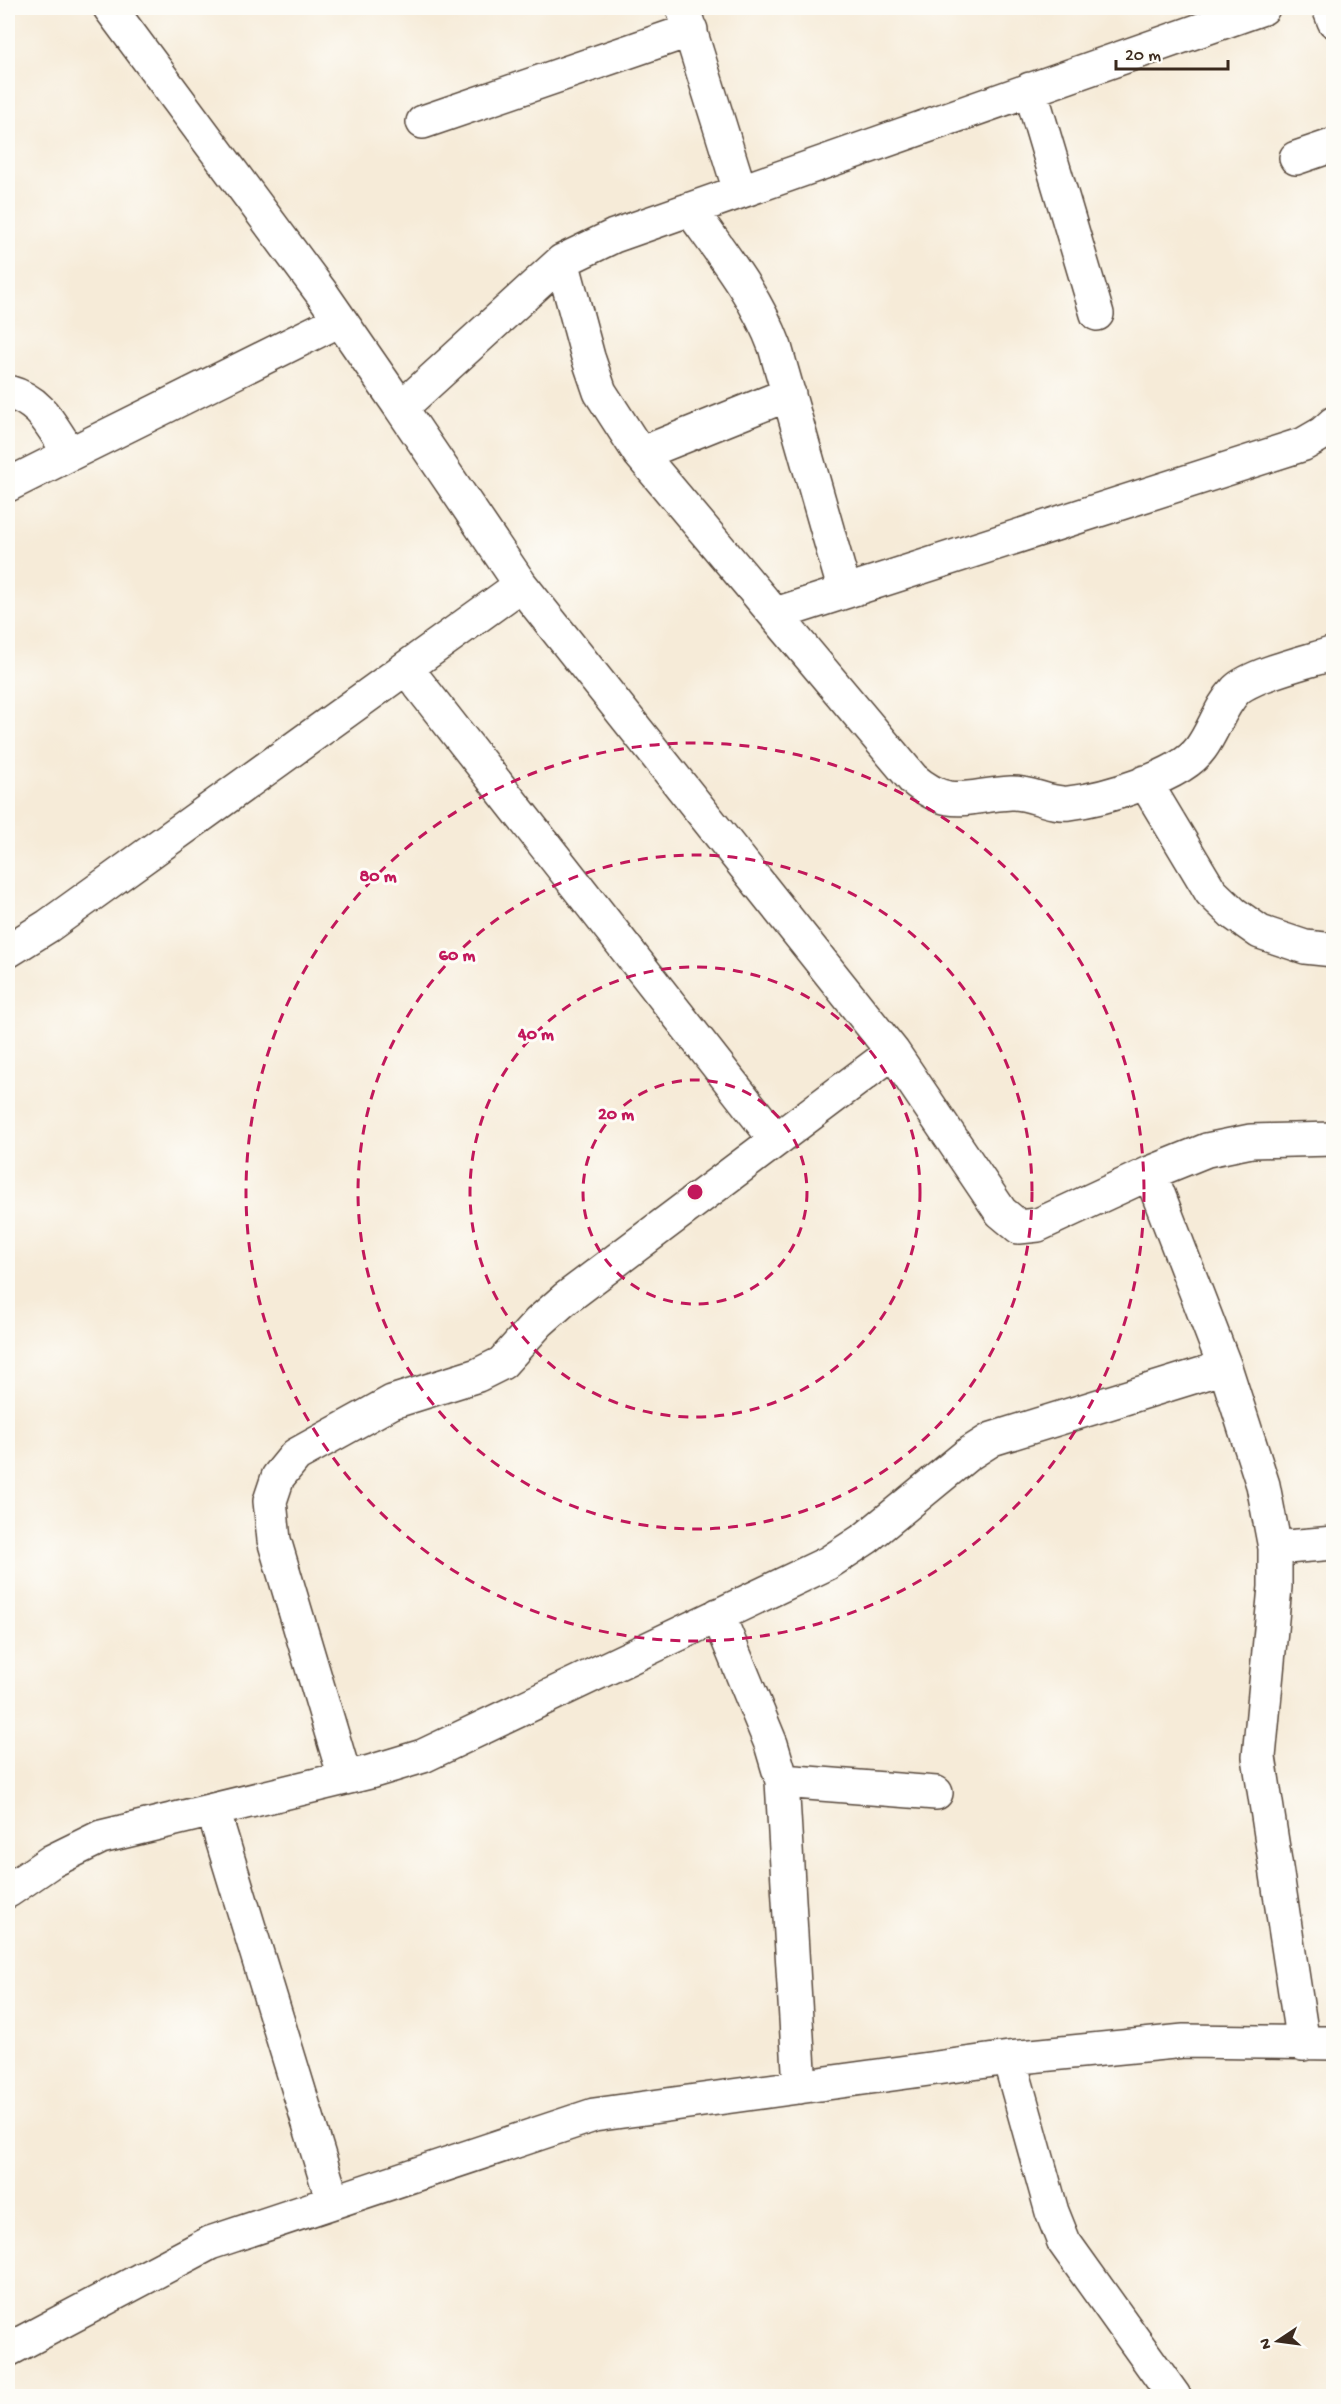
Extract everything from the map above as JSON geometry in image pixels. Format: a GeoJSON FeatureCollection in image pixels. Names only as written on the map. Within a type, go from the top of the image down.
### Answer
{"type":"FeatureCollection","features":[{"type":"Feature","properties":{"kind":"street"},"geometry":{"type":"LineString","coordinates":[[110,8],[340,320],[521,585],[893,1052],[1001,1212],[1019,1227],[1038,1225],[1150,1173],[1207,1150],[1251,1141],[1334,1139]]}},
{"type":"Feature","properties":{"kind":"street"},"geometry":{"type":"LineString","coordinates":[[401,408],[562,261],[614,236],[1263,8]]}},
{"type":"Feature","properties":{"kind":"street"},"geometry":{"type":"LineString","coordinates":[[1329,8],[1334,21]]}},
{"type":"Feature","properties":{"kind":"street"},"geometry":{"type":"LineString","coordinates":[[423,122],[687,19],[740,191]]}},
{"type":"Feature","properties":{"kind":"street"},"geometry":{"type":"LineString","coordinates":[[1030,89],[1097,314]]}},
{"type":"Feature","properties":{"kind":"street"},"geometry":{"type":"LineString","coordinates":[[1296,158],[1334,145]]}},
{"type":"Feature","properties":{"kind":"street"},"geometry":{"type":"LineString","coordinates":[[690,209],[750,293],[765,319],[789,394],[845,591]]}},
{"type":"Feature","properties":{"kind":"street"},"geometry":{"type":"LineString","coordinates":[[562,261],[600,392],[640,454],[913,779],[927,790],[944,798],[961,800],[1015,793],[1065,803],[1086,800],[1145,782],[1174,770],[1200,749],[1223,708],[1236,690],[1248,681],[1334,653]]}},
{"type":"Feature","properties":{"kind":"street"},"geometry":{"type":"LineString","coordinates":[[8,486],[340,320]]}},
{"type":"Feature","properties":{"kind":"street"},"geometry":{"type":"LineString","coordinates":[[8,392],[24,396],[38,407],[70,454]]}},
{"type":"Feature","properties":{"kind":"street"},"geometry":{"type":"LineString","coordinates":[[640,454],[789,394]]}},
{"type":"Feature","properties":{"kind":"street"},"geometry":{"type":"LineString","coordinates":[[776,614],[1304,444],[1323,433],[1334,423]]}},
{"type":"Feature","properties":{"kind":"street"},"geometry":{"type":"LineString","coordinates":[[8,951],[48,926],[521,585]]}},
{"type":"Feature","properties":{"kind":"street"},"geometry":{"type":"LineString","coordinates":[[406,668],[776,1140]]}},
{"type":"Feature","properties":{"kind":"street"},"geometry":{"type":"LineString","coordinates":[[1145,782],[1211,892],[1233,913],[1260,932],[1305,947],[1334,950]]}},
{"type":"Feature","properties":{"kind":"street"},"geometry":{"type":"LineString","coordinates":[[345,1778],[274,1540],[270,1501],[278,1477],[296,1455],[392,1402],[478,1375],[502,1363],[539,1322],[565,1299],[893,1052]]}},
{"type":"Feature","properties":{"kind":"street"},"geometry":{"type":"LineString","coordinates":[[8,2350],[210,2242],[594,2115],[1009,2058],[1184,2041],[1318,2044],[1259,1757],[1275,1587],[1275,1548],[1263,1485],[1225,1367],[1150,1173]]}},
{"type":"Feature","properties":{"kind":"street"},"geometry":{"type":"LineString","coordinates":[[8,1891],[52,1861],[101,1837],[345,1778],[423,1756],[828,1563],[866,1538],[967,1455],[992,1439],[1225,1367]]}},
{"type":"Feature","properties":{"kind":"street"},"geometry":{"type":"LineString","coordinates":[[1275,1548],[1334,1543]]}},
{"type":"Feature","properties":{"kind":"street"},"geometry":{"type":"LineString","coordinates":[[718,1615],[771,1744],[782,1781],[800,2087]]}},
{"type":"Feature","properties":{"kind":"street"},"geometry":{"type":"LineString","coordinates":[[782,1781],[936,1793]]}},
{"type":"Feature","properties":{"kind":"street"},"geometry":{"type":"LineString","coordinates":[[213,1810],[333,2202]]}},
{"type":"Feature","properties":{"kind":"street"},"geometry":{"type":"LineString","coordinates":[[1009,2058],[1052,2212],[1064,2242],[1174,2397]]}}]}
